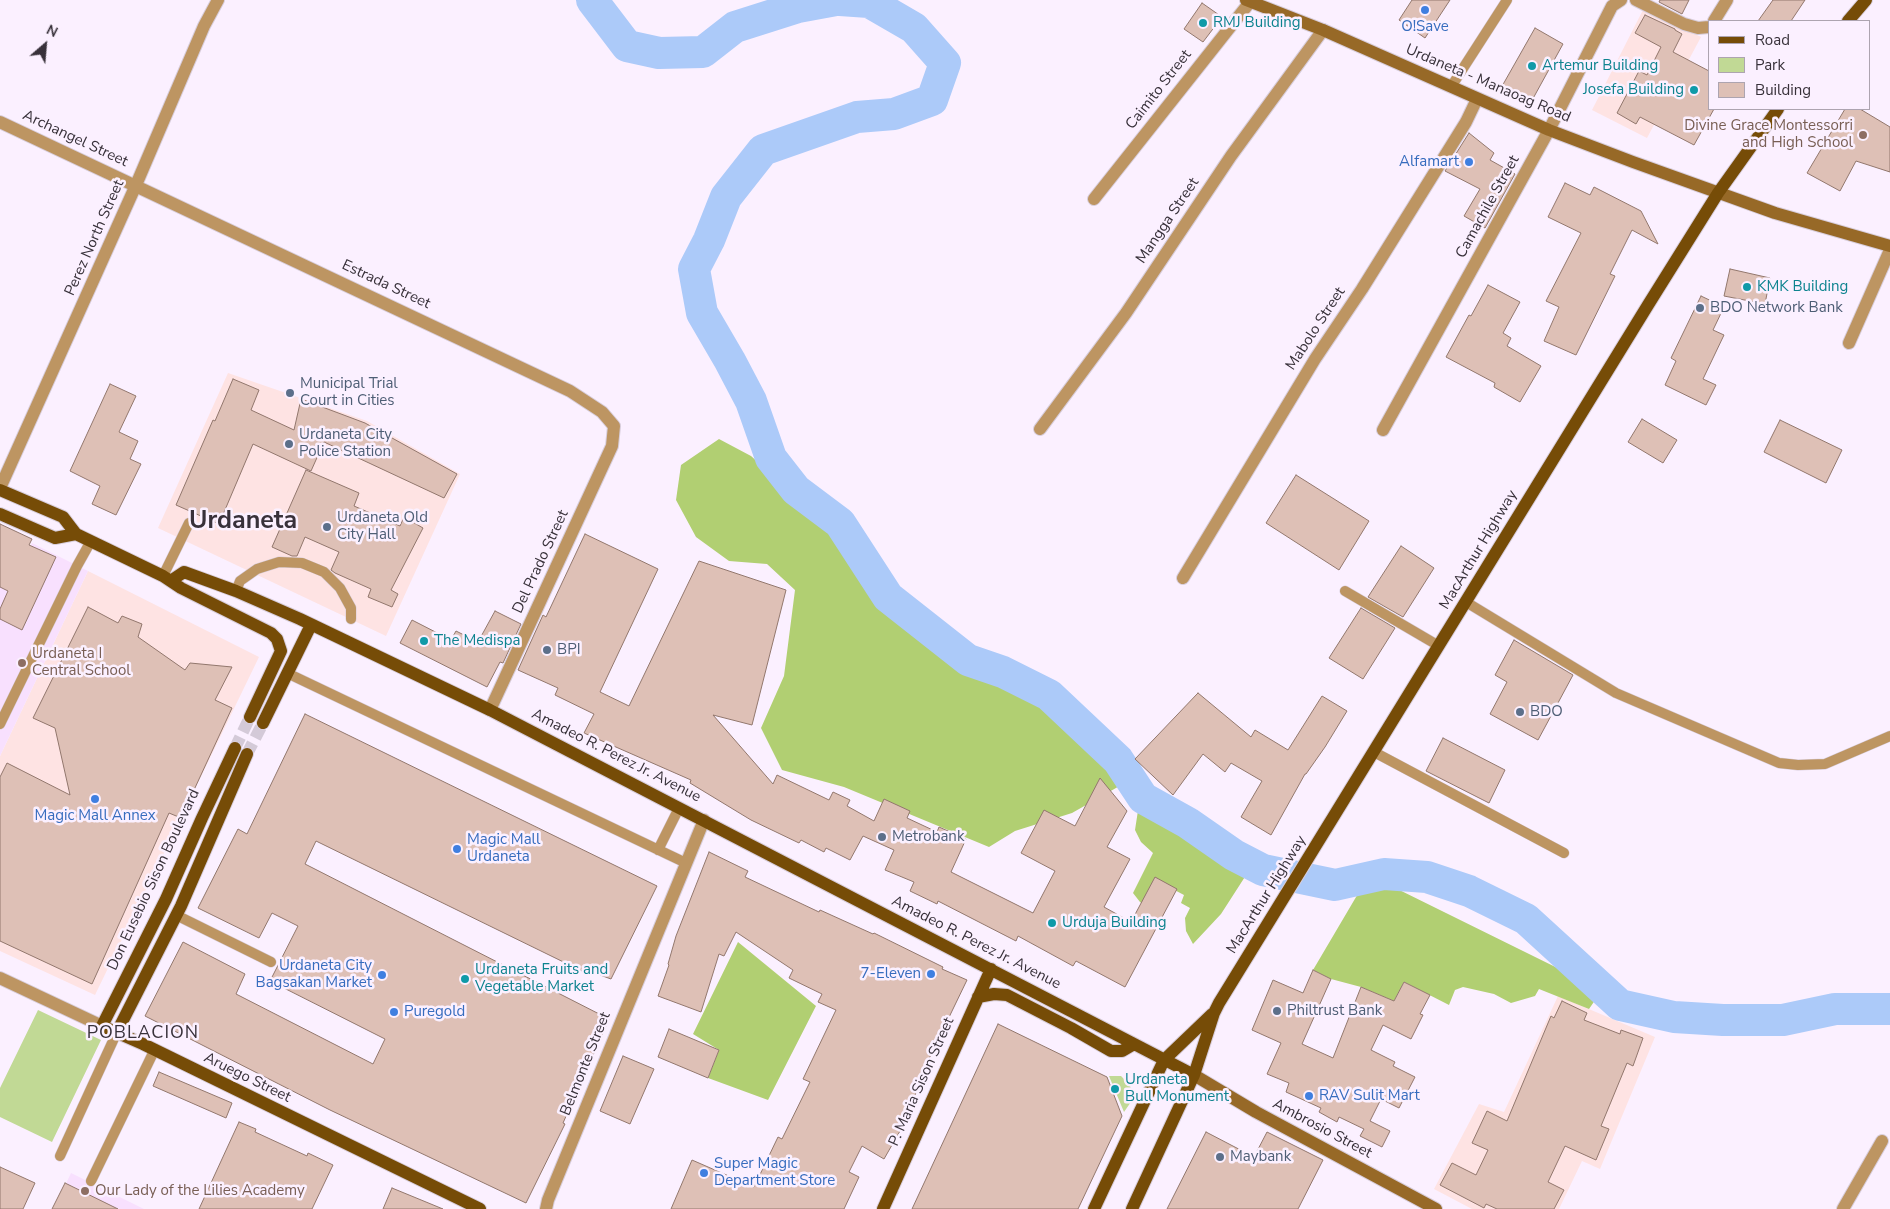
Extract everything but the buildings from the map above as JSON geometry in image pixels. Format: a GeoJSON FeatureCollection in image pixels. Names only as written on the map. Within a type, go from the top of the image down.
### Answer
{"type":"FeatureCollection","features":[{"type":"Feature","properties":{"kind":"main road"},"geometry":{"type":"LineString","coordinates":[[1849,20],[1866,0]]}},
{"type":"Feature","properties":{"kind":"main road","name":"Urdaneta - Manaoag Road"},"geometry":{"type":"LineString","coordinates":[[1248,1],[1323,30],[1549,130],[1776,213],[1890,246]]}},
{"type":"Feature","properties":{"kind":"main road","name":"MacArthur Highway"},"geometry":{"type":"LineString","coordinates":[[1132,1209],[1194,1076],[1214,1013],[1718,193],[1777,110]]}},
{"type":"Feature","properties":{"kind":"main road"},"geometry":{"type":"LineString","coordinates":[[0,489],[63,517],[76,534],[168,578],[182,588],[271,632],[277,639],[281,650],[250,716]]}},
{"type":"Feature","properties":{"kind":"main road"},"geometry":{"type":"LineString","coordinates":[[0,514],[55,538],[76,534]]}},
{"type":"Feature","properties":{"kind":"main road","name":"Amadeo R. Perez Jr. Avenue"},"geometry":{"type":"LineString","coordinates":[[168,578],[184,572],[236,591],[490,710],[992,969],[1194,1076]]}},
{"type":"Feature","properties":{"kind":"main road"},"geometry":{"type":"LineString","coordinates":[[263,723],[310,625]]}},
{"type":"Feature","properties":{"kind":"main road","name":"Don Eusebio Sison Boulevard"},"geometry":{"type":"LineString","coordinates":[[102,1026],[166,899],[202,818],[241,751],[181,906],[117,1032]]}},
{"type":"Feature","properties":{"kind":"main road","name":"P. Maria Sison Street"},"geometry":{"type":"LineString","coordinates":[[883,1209],[992,969]]}},
{"type":"Feature","properties":{"kind":"main road"},"geometry":{"type":"LineString","coordinates":[[978,997],[994,994],[1007,995],[1111,1051],[1122,1050],[1134,1044]]}},
{"type":"Feature","properties":{"kind":"main road","name":"MacArthur Highway"},"geometry":{"type":"LineString","coordinates":[[1094,1209],[1164,1060],[1214,1013]]}},
{"type":"Feature","properties":{"kind":"main road","name":"Aruego Street"},"geometry":{"type":"LineString","coordinates":[[102,1026],[480,1209]]}},
{"type":"Feature","properties":{"kind":"main road","name":"Ambrosio Street"},"geometry":{"type":"LineString","coordinates":[[1194,1076],[1256,1112],[1436,1209]]}},
{"type":"Feature","properties":{"kind":"street","name":"Perez North Street"},"geometry":{"type":"LineString","coordinates":[[0,489],[136,185],[204,26],[218,0]]}},
{"type":"Feature","properties":{"kind":"street","name":"Camachile Street"},"geometry":{"type":"LineString","coordinates":[[1383,430],[1549,130],[1612,6],[1621,0]]}},
{"type":"Feature","properties":{"kind":"street"},"geometry":{"type":"LineString","coordinates":[[1636,0],[1684,24],[1698,28],[1708,27]]}},
{"type":"Feature","properties":{"kind":"street"},"geometry":{"type":"LineString","coordinates":[[1715,20],[1727,0]]}},
{"type":"Feature","properties":{"kind":"street","name":"Caimito Street"},"geometry":{"type":"LineString","coordinates":[[1094,199],[1248,1]]}},
{"type":"Feature","properties":{"kind":"street","name":"Mangga Street"},"geometry":{"type":"LineString","coordinates":[[1040,430],[1126,313],[1231,156],[1323,30]]}},
{"type":"Feature","properties":{"kind":"street","name":"Mabolo Street"},"geometry":{"type":"LineString","coordinates":[[1183,578],[1315,359],[1466,122],[1477,98]]}},
{"type":"Feature","properties":{"kind":"street","name":"Archangel Street"},"geometry":{"type":"LineString","coordinates":[[0,122],[136,185]]}},
{"type":"Feature","properties":{"kind":"street","name":"Estrada Street"},"geometry":{"type":"LineString","coordinates":[[136,185],[570,391],[602,412],[614,426]]}},
{"type":"Feature","properties":{"kind":"street"},"geometry":{"type":"LineString","coordinates":[[1849,343],[1890,250]]}},
{"type":"Feature","properties":{"kind":"street","name":"Del Prado Street"},"geometry":{"type":"LineString","coordinates":[[490,710],[612,446],[614,426]]}},
{"type":"Feature","properties":{"kind":"street","name":"Belmonte Street"},"geometry":{"type":"LineString","coordinates":[[546,1209],[548,1200],[704,820]]}},
{"type":"Feature","properties":{"kind":"street","name":"Aruego Street"},"geometry":{"type":"LineString","coordinates":[[0,978],[102,1026]]}},
{"type":"Feature","properties":{"kind":"street"},"geometry":{"type":"LineString","coordinates":[[1843,1209],[1882,1141]]}},
{"type":"Feature","properties":{"kind":"lane"},"geometry":{"type":"LineString","coordinates":[[1451,87],[1507,0]]}},
{"type":"Feature","properties":{"kind":"lane"},"geometry":{"type":"LineString","coordinates":[[168,578],[189,523]]}},
{"type":"Feature","properties":{"kind":"lane"},"geometry":{"type":"LineString","coordinates":[[0,724],[91,541]]}},
{"type":"Feature","properties":{"kind":"lane"},"geometry":{"type":"LineString","coordinates":[[236,591],[240,581],[257,569],[279,562],[302,563],[324,572],[340,588],[351,608],[351,619]]}},
{"type":"Feature","properties":{"kind":"lane"},"geometry":{"type":"LineString","coordinates":[[1345,591],[1439,646]]}},
{"type":"Feature","properties":{"kind":"lane"},"geometry":{"type":"LineString","coordinates":[[1466,602],[1616,693],[1779,763],[1798,766],[1825,764],[1890,736]]}},
{"type":"Feature","properties":{"kind":"lane"},"geometry":{"type":"LineString","coordinates":[[287,674],[686,863]]}},
{"type":"Feature","properties":{"kind":"lane"},"geometry":{"type":"LineString","coordinates":[[1374,752],[1564,854]]}},
{"type":"Feature","properties":{"kind":"lane"},"geometry":{"type":"LineString","coordinates":[[658,850],[679,808]]}},
{"type":"Feature","properties":{"kind":"lane"},"geometry":{"type":"LineString","coordinates":[[176,915],[271,962]]}},
{"type":"Feature","properties":{"kind":"lane"},"geometry":{"type":"LineString","coordinates":[[60,1156],[117,1032]]}},
{"type":"Feature","properties":{"kind":"lane"},"geometry":{"type":"LineString","coordinates":[[91,1181],[154,1050]]}},
{"type":"Feature","properties":{"kind":"shaded area"},"geometry":{"type":"Polygon","coordinates":[[[1644,8],[1701,37],[1647,138],[1592,110],[1644,8]]]}},
{"type":"Feature","properties":{"kind":"shaded area"},"geometry":{"type":"Polygon","coordinates":[[[228,373],[367,421],[460,474],[386,636],[158,528],[228,373]]]}},
{"type":"Feature","properties":{"kind":"shaded area","name":"Urdaneta I Central School"},"geometry":{"type":"Polygon","coordinates":[[[32,543],[88,571],[0,756],[0,545],[25,557],[32,543]]]}},
{"type":"Feature","properties":{"kind":"shaded area","name":"Magic Mall Annex"},"geometry":{"type":"Polygon","coordinates":[[[88,571],[259,657],[95,995],[0,951],[0,756],[88,571]]]}},
{"type":"Feature","properties":{"kind":"shaded area"},"geometry":{"type":"Polygon","coordinates":[[[1558,996],[1655,1037],[1600,1169],[1582,1161],[1559,1209],[1472,1209],[1434,1189],[1479,1104],[1504,1112],[1558,996]]]}},
{"type":"Feature","properties":{"kind":"shaded area","name":"Our Lady of the Lilies Academy"},"geometry":{"type":"Polygon","coordinates":[[[71,1173],[144,1209],[54,1209],[71,1173]]]}},
{"type":"Feature","properties":{"kind":"green space"},"geometry":{"type":"Polygon","coordinates":[[[719,439],[751,456],[844,539],[872,588],[964,662],[979,669],[997,673],[1033,691],[1063,715],[1123,784],[1072,813],[1015,831],[989,847],[844,787],[782,770],[761,728],[784,676],[795,590],[767,564],[729,561],[696,537],[676,500],[681,465],[719,439]]]}},
{"type":"Feature","properties":{"kind":"green space"},"geometry":{"type":"Polygon","coordinates":[[[1139,804],[1250,869],[1221,914],[1193,944],[1186,931],[1185,918],[1190,908],[1181,903],[1184,895],[1163,884],[1149,909],[1133,893],[1153,853],[1141,842],[1135,830],[1139,804]]]}},
{"type":"Feature","properties":{"kind":"green space"},"geometry":{"type":"Polygon","coordinates":[[[1369,875],[1602,990],[1589,1009],[1539,989],[1535,996],[1511,1003],[1494,994],[1463,987],[1455,990],[1449,1005],[1404,982],[1394,1001],[1361,987],[1331,979],[1313,970],[1369,875]]]}},
{"type":"Feature","properties":{"kind":"green space"},"geometry":{"type":"Polygon","coordinates":[[[738,942],[816,1006],[768,1100],[708,1078],[719,1050],[693,1034],[738,942]]]}},
{"type":"Feature","properties":{"kind":"green space"},"geometry":{"type":"Polygon","coordinates":[[[38,1010],[101,1040],[52,1142],[0,1117],[0,1088],[38,1010]]]}},
{"type":"Feature","properties":{"kind":"green space"},"geometry":{"type":"Polygon","coordinates":[[[1109,1076],[1121,1076],[1130,1085],[1133,1099],[1124,1112],[1109,1076]]]}},
{"type":"Feature","properties":{"kind":"waterway"},"geometry":{"type":"LineString","coordinates":[[592,0],[627,46],[659,53],[703,52],[735,27],[798,7],[836,0]]}},
{"type":"Feature","properties":{"kind":"waterway"},"geometry":{"type":"LineString","coordinates":[[840,0],[869,2],[914,28],[945,63],[932,100],[894,114],[857,117],[763,150],[726,197],[709,240],[694,269],[702,313],[751,401],[771,458],[796,490],[840,523],[888,597],[968,660],[1003,672],[1049,695],[1118,760],[1143,798],[1188,823],[1234,855],[1263,870],[1335,885],[1384,874],[1427,877],[1469,891],[1526,919],[1620,1005],[1674,1017],[1723,1020],[1783,1020],[1835,1009],[1890,1009]]}},
{"type":"Feature","properties":{"kind":"tunnel"},"geometry":{"type":"LineString","coordinates":[[235,748],[250,717]]}},
{"type":"Feature","properties":{"kind":"tunnel"},"geometry":{"type":"LineString","coordinates":[[247,754],[263,723]]}},
{"type":"Feature","properties":{"kind":"place","name":"O!Save"},"geometry":{"type":"Point","coordinates":[1425,10]}},
{"type":"Feature","properties":{"kind":"place","name":"RMJ Building"},"geometry":{"type":"Point","coordinates":[1203,23]}},
{"type":"Feature","properties":{"kind":"place","name":"Artemur Building"},"geometry":{"type":"Point","coordinates":[1532,66]}},
{"type":"Feature","properties":{"kind":"place","name":"Josefa Building"},"geometry":{"type":"Point","coordinates":[1694,90]}},
{"type":"Feature","properties":{"kind":"place","name":"Divine Grace Montessorri and High School"},"geometry":{"type":"Point","coordinates":[1863,135]}},
{"type":"Feature","properties":{"kind":"place","name":"Alfamart"},"geometry":{"type":"Point","coordinates":[1469,162]}},
{"type":"Feature","properties":{"kind":"place","name":"KMK Building"},"geometry":{"type":"Point","coordinates":[1747,287]}},
{"type":"Feature","properties":{"kind":"place","name":"BDO Network Bank"},"geometry":{"type":"Point","coordinates":[1700,308]}},
{"type":"Feature","properties":{"kind":"place","name":"Municipal Trial Court in Cities"},"geometry":{"type":"Point","coordinates":[290,393]}},
{"type":"Feature","properties":{"kind":"place","name":"Urdaneta City Police Station"},"geometry":{"type":"Point","coordinates":[289,444]}},
{"type":"Feature","properties":{"kind":"place","name":"Urdaneta Old City Hall"},"geometry":{"type":"Point","coordinates":[327,527]}},
{"type":"Feature","properties":{"kind":"place","name":"The Medispa"},"geometry":{"type":"Point","coordinates":[424,641]}},
{"type":"Feature","properties":{"kind":"place","name":"BPI"},"geometry":{"type":"Point","coordinates":[547,650]}},
{"type":"Feature","properties":{"kind":"place","name":"Urdaneta I Central School"},"geometry":{"type":"Point","coordinates":[22,663]}},
{"type":"Feature","properties":{"kind":"place","name":"BDO"},"geometry":{"type":"Point","coordinates":[1520,712]}},
{"type":"Feature","properties":{"kind":"place","name":"Magic Mall Annex"},"geometry":{"type":"Point","coordinates":[95,799]}},
{"type":"Feature","properties":{"kind":"place","name":"Metrobank"},"geometry":{"type":"Point","coordinates":[882,837]}},
{"type":"Feature","properties":{"kind":"place","name":"Magic Mall Urdaneta"},"geometry":{"type":"Point","coordinates":[457,849]}},
{"type":"Feature","properties":{"kind":"place","name":"Urduja Building"},"geometry":{"type":"Point","coordinates":[1052,923]}},
{"type":"Feature","properties":{"kind":"place","name":"7-Eleven"},"geometry":{"type":"Point","coordinates":[931,974]}},
{"type":"Feature","properties":{"kind":"place","name":"Urdaneta City Bagsakan Market"},"geometry":{"type":"Point","coordinates":[382,975]}},
{"type":"Feature","properties":{"kind":"place","name":"Urdaneta Fruits and Vegetable Market"},"geometry":{"type":"Point","coordinates":[465,979]}},
{"type":"Feature","properties":{"kind":"place","name":"Philtrust Bank"},"geometry":{"type":"Point","coordinates":[1277,1011]}},
{"type":"Feature","properties":{"kind":"place","name":"Puregold"},"geometry":{"type":"Point","coordinates":[394,1012]}},
{"type":"Feature","properties":{"kind":"place","name":"Urdaneta Bull Monument"},"geometry":{"type":"Point","coordinates":[1115,1089]}},
{"type":"Feature","properties":{"kind":"place","name":"RAV Sulit Mart"},"geometry":{"type":"Point","coordinates":[1309,1096]}},
{"type":"Feature","properties":{"kind":"place","name":"Maybank"},"geometry":{"type":"Point","coordinates":[1220,1157]}},
{"type":"Feature","properties":{"kind":"place","name":"Super Magic Department Store"},"geometry":{"type":"Point","coordinates":[704,1173]}},
{"type":"Feature","properties":{"kind":"place","name":"Our Lady of the Lilies Academy"},"geometry":{"type":"Point","coordinates":[85,1191]}},
{"type":"Feature","properties":{"kind":"district","name":"Urdaneta"},"geometry":{"type":"Point","coordinates":[243,522]}},
{"type":"Feature","properties":{"kind":"district","name":"POBLACION"},"geometry":{"type":"Point","coordinates":[143,1034]}}]}
